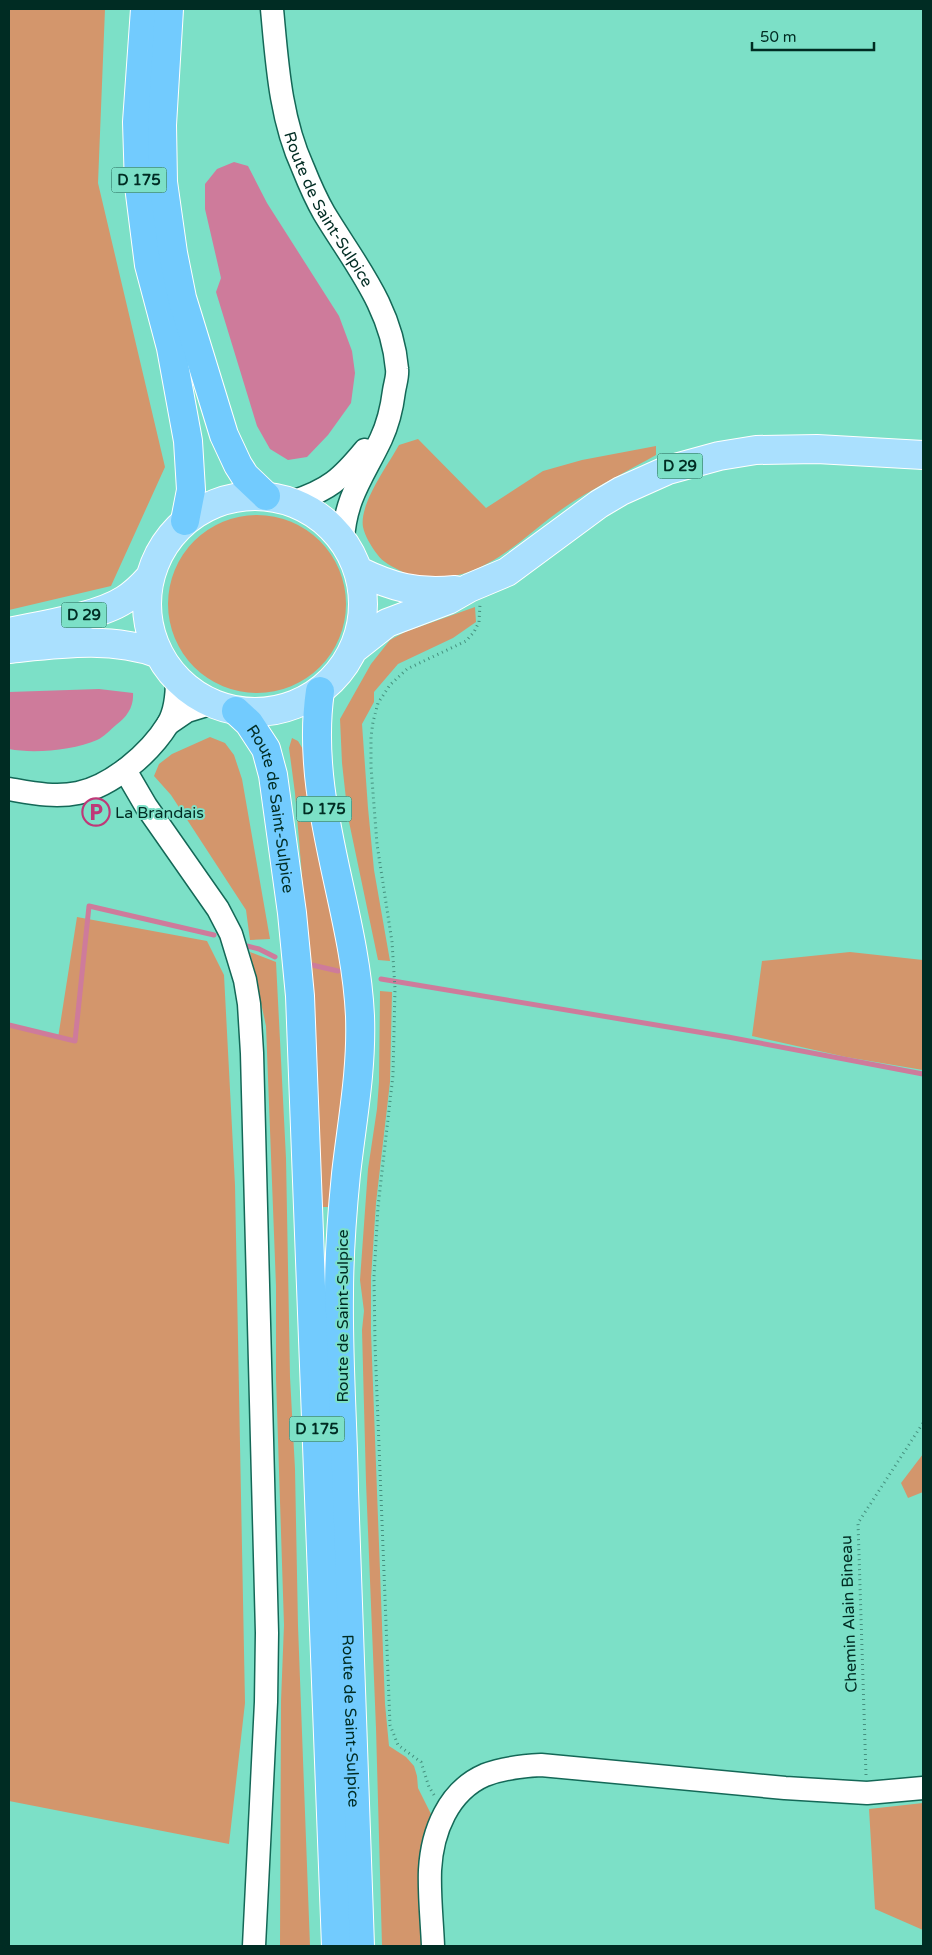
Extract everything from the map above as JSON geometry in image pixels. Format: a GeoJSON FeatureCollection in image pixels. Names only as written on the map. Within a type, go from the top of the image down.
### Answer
{"type":"FeatureCollection","features":[{"type":"Feature","properties":{"kind":"highway","name":"D 175"},"geometry":{"type":"LineString","coordinates":[[145,9],[137,122],[139,186],[149,265],[170,348],[188,441],[191,490],[185,521]]}},
{"type":"Feature","properties":{"kind":"highway","name":"D 175"},"geometry":{"type":"LineString","coordinates":[[169,9],[162,124],[163,182],[173,253],[182,298],[213,402],[230,448],[245,476],[266,496]]}},
{"type":"Feature","properties":{"kind":"highway","name":"Route de Saint-Sulpice"},"geometry":{"type":"LineString","coordinates":[[320,691],[317,741],[323,805],[348,924],[360,1017],[359,1074],[346,1175],[338,1295],[360,1946]]}},
{"type":"Feature","properties":{"kind":"highway","name":"Route de Saint-Sulpice"},"geometry":{"type":"LineString","coordinates":[[224,707],[249,723],[266,750],[281,826],[300,996],[336,1946]]}},
{"type":"Feature","properties":{"kind":"main road","name":"D 29"},"geometry":{"type":"LineString","coordinates":[[354,649],[387,623],[448,600],[518,565],[577,519],[622,491],[668,470],[693,462],[756,450],[790,448],[923,455]]}},
{"type":"Feature","properties":{"kind":"main road"},"geometry":{"type":"LineString","coordinates":[[244,496],[266,496],[292,502],[321,517],[343,540],[359,570],[364,610],[354,649],[345,665],[333,679],[320,691],[301,702],[280,709],[258,712],[224,707],[193,693],[176,679],[159,654],[151,636],[147,617],[147,597],[150,577],[163,547],[185,521],[203,509],[223,500],[244,496]]}},
{"type":"Feature","properties":{"kind":"main road","name":"D 29"},"geometry":{"type":"LineString","coordinates":[[359,570],[386,584],[404,589],[434,591],[473,587]]}},
{"type":"Feature","properties":{"kind":"main road","name":"D 29"},"geometry":{"type":"LineString","coordinates":[[9,632],[92,614],[108,608],[123,601],[150,577]]}},
{"type":"Feature","properties":{"kind":"main road","name":"D 29"},"geometry":{"type":"LineString","coordinates":[[9,649],[111,643],[130,645],[159,654]]}},
{"type":"Feature","properties":{"kind":"street","name":"Route de Saint-Sulpice"},"geometry":{"type":"LineString","coordinates":[[272,9],[278,73],[288,128],[302,166],[323,211],[373,289],[392,336],[397,371],[392,404],[382,437],[360,476],[349,503],[343,540]]}},
{"type":"Feature","properties":{"kind":"street","name":"Route de Saint-Sulpice"},"geometry":{"type":"LineString","coordinates":[[292,502],[330,486],[349,468],[376,436],[392,404]]}},
{"type":"Feature","properties":{"kind":"street"},"geometry":{"type":"LineString","coordinates":[[168,724],[174,707],[176,679]]}},
{"type":"Feature","properties":{"kind":"street"},"geometry":{"type":"LineString","coordinates":[[9,789],[56,795],[78,793],[102,784],[125,770],[139,758],[168,724],[187,711],[224,707]]}},
{"type":"Feature","properties":{"kind":"street"},"geometry":{"type":"LineString","coordinates":[[125,770],[146,806],[218,909],[231,934],[240,959],[249,1004],[266,1632],[266,1702],[254,1946]]}},
{"type":"Feature","properties":{"kind":"street"},"geometry":{"type":"LineString","coordinates":[[433,1946],[430,1892],[432,1849],[443,1816],[449,1806],[465,1789],[484,1776],[517,1767],[541,1765],[785,1788],[867,1793],[923,1788]]}},
{"type":"Feature","properties":{"kind":"path"},"geometry":{"type":"LineString","coordinates":[[449,1806],[434,1795],[429,1787],[421,1762],[398,1745],[390,1724],[374,1277],[378,1208],[393,1075],[395,970],[383,893],[373,805],[371,767],[373,722],[378,703],[397,677],[407,669],[466,640],[474,632],[479,622],[481,608],[473,587]]}},
{"type":"Feature","properties":{"kind":"path","name":"Chemin Alain Bineau"},"geometry":{"type":"LineString","coordinates":[[867,1793],[858,1523],[923,1423]]}},
{"type":"Feature","properties":{"kind":"shaded area"},"geometry":{"type":"Polygon","coordinates":[[[9,9],[105,9],[98,183],[165,467],[111,586],[9,610],[9,9]]]}},
{"type":"Feature","properties":{"kind":"shaded area"},"geometry":{"type":"Polygon","coordinates":[[[234,162],[248,166],[267,203],[339,316],[352,351],[355,373],[351,403],[328,435],[307,457],[288,460],[270,449],[257,426],[216,292],[221,278],[205,209],[205,184],[217,169],[234,162]]]}},
{"type":"Feature","properties":{"kind":"shaded area"},"geometry":{"type":"Polygon","coordinates":[[[418,439],[486,508],[543,471],[582,460],[656,446],[656,455],[574,501],[510,549],[477,569],[458,575],[423,578],[405,573],[382,559],[370,544],[363,527],[365,507],[399,445],[418,439]]]}},
{"type":"Feature","properties":{"kind":"shaded area"},"geometry":{"type":"Polygon","coordinates":[[[248,515],[266,515],[299,525],[314,535],[326,547],[336,562],[342,578],[346,604],[342,630],[336,646],[326,661],[314,673],[299,683],[283,689],[266,693],[248,693],[215,683],[200,673],[188,661],[178,646],[172,630],[168,613],[168,595],[178,562],[188,547],[200,535],[215,525],[231,519],[248,515]]]}},
{"type":"Feature","properties":{"kind":"shaded area"},"geometry":{"type":"Polygon","coordinates":[[[475,607],[476,622],[453,638],[398,664],[374,692],[374,702],[362,724],[374,870],[390,961],[378,960],[348,817],[342,763],[340,719],[371,664],[390,640],[405,632],[475,607]]]}},
{"type":"Feature","properties":{"kind":"shaded area"},"geometry":{"type":"Polygon","coordinates":[[[99,689],[133,693],[131,707],[126,715],[102,737],[77,746],[54,750],[30,751],[9,749],[9,692],[99,689]]]}},
{"type":"Feature","properties":{"kind":"shaded area"},"geometry":{"type":"Polygon","coordinates":[[[210,737],[225,743],[234,755],[242,779],[270,939],[250,940],[246,910],[171,795],[154,776],[159,764],[172,754],[210,737]]]}},
{"type":"Feature","properties":{"kind":"shaded area"},"geometry":{"type":"Polygon","coordinates":[[[292,738],[298,741],[304,751],[340,949],[345,1006],[346,1069],[331,1207],[320,1207],[307,935],[295,793],[289,748],[292,738]]]}},
{"type":"Feature","properties":{"kind":"shaded area"},"geometry":{"type":"Polygon","coordinates":[[[77,917],[207,941],[224,975],[235,1185],[245,1703],[229,1844],[9,1801],[9,1026],[58,1038],[77,917]]]}},
{"type":"Feature","properties":{"kind":"shaded area"},"geometry":{"type":"Polygon","coordinates":[[[250,952],[276,962],[286,1158],[290,1377],[295,1469],[298,1626],[310,1946],[280,1946],[281,1701],[284,1625],[276,1378],[276,1286],[266,1026],[250,952]]]}},
{"type":"Feature","properties":{"kind":"shaded area"},"geometry":{"type":"Polygon","coordinates":[[[850,952],[923,960],[923,1070],[846,1057],[752,1036],[762,961],[850,952]]]}},
{"type":"Feature","properties":{"kind":"shaded area"},"geometry":{"type":"Polygon","coordinates":[[[380,991],[392,992],[390,1082],[376,1203],[371,1278],[371,1332],[385,1704],[389,1746],[406,1757],[414,1766],[418,1788],[431,1814],[429,1946],[382,1946],[376,1728],[366,1482],[362,1330],[364,1311],[360,1280],[368,1169],[379,1082],[380,991]]]}},
{"type":"Feature","properties":{"kind":"shaded area"},"geometry":{"type":"Polygon","coordinates":[[[923,1454],[923,1492],[908,1498],[901,1483],[923,1454]]]}},
{"type":"Feature","properties":{"kind":"shaded area"},"geometry":{"type":"Polygon","coordinates":[[[923,1803],[923,1930],[875,1909],[869,1809],[923,1803]]]}},
{"type":"Feature","properties":{"kind":"waterway"},"geometry":{"type":"LineString","coordinates":[[9,1025],[75,1041],[89,906],[214,935]]}},
{"type":"Feature","properties":{"kind":"waterway"},"geometry":{"type":"LineString","coordinates":[[247,946],[259,949],[275,957]]}},
{"type":"Feature","properties":{"kind":"waterway"},"geometry":{"type":"LineString","coordinates":[[312,965],[338,971]]}},
{"type":"Feature","properties":{"kind":"waterway"},"geometry":{"type":"LineString","coordinates":[[381,979],[728,1037],[923,1074]]}},
{"type":"Feature","properties":{"kind":"place","name":"La Brandais"},"geometry":{"type":"Point","coordinates":[96,812]}}]}
